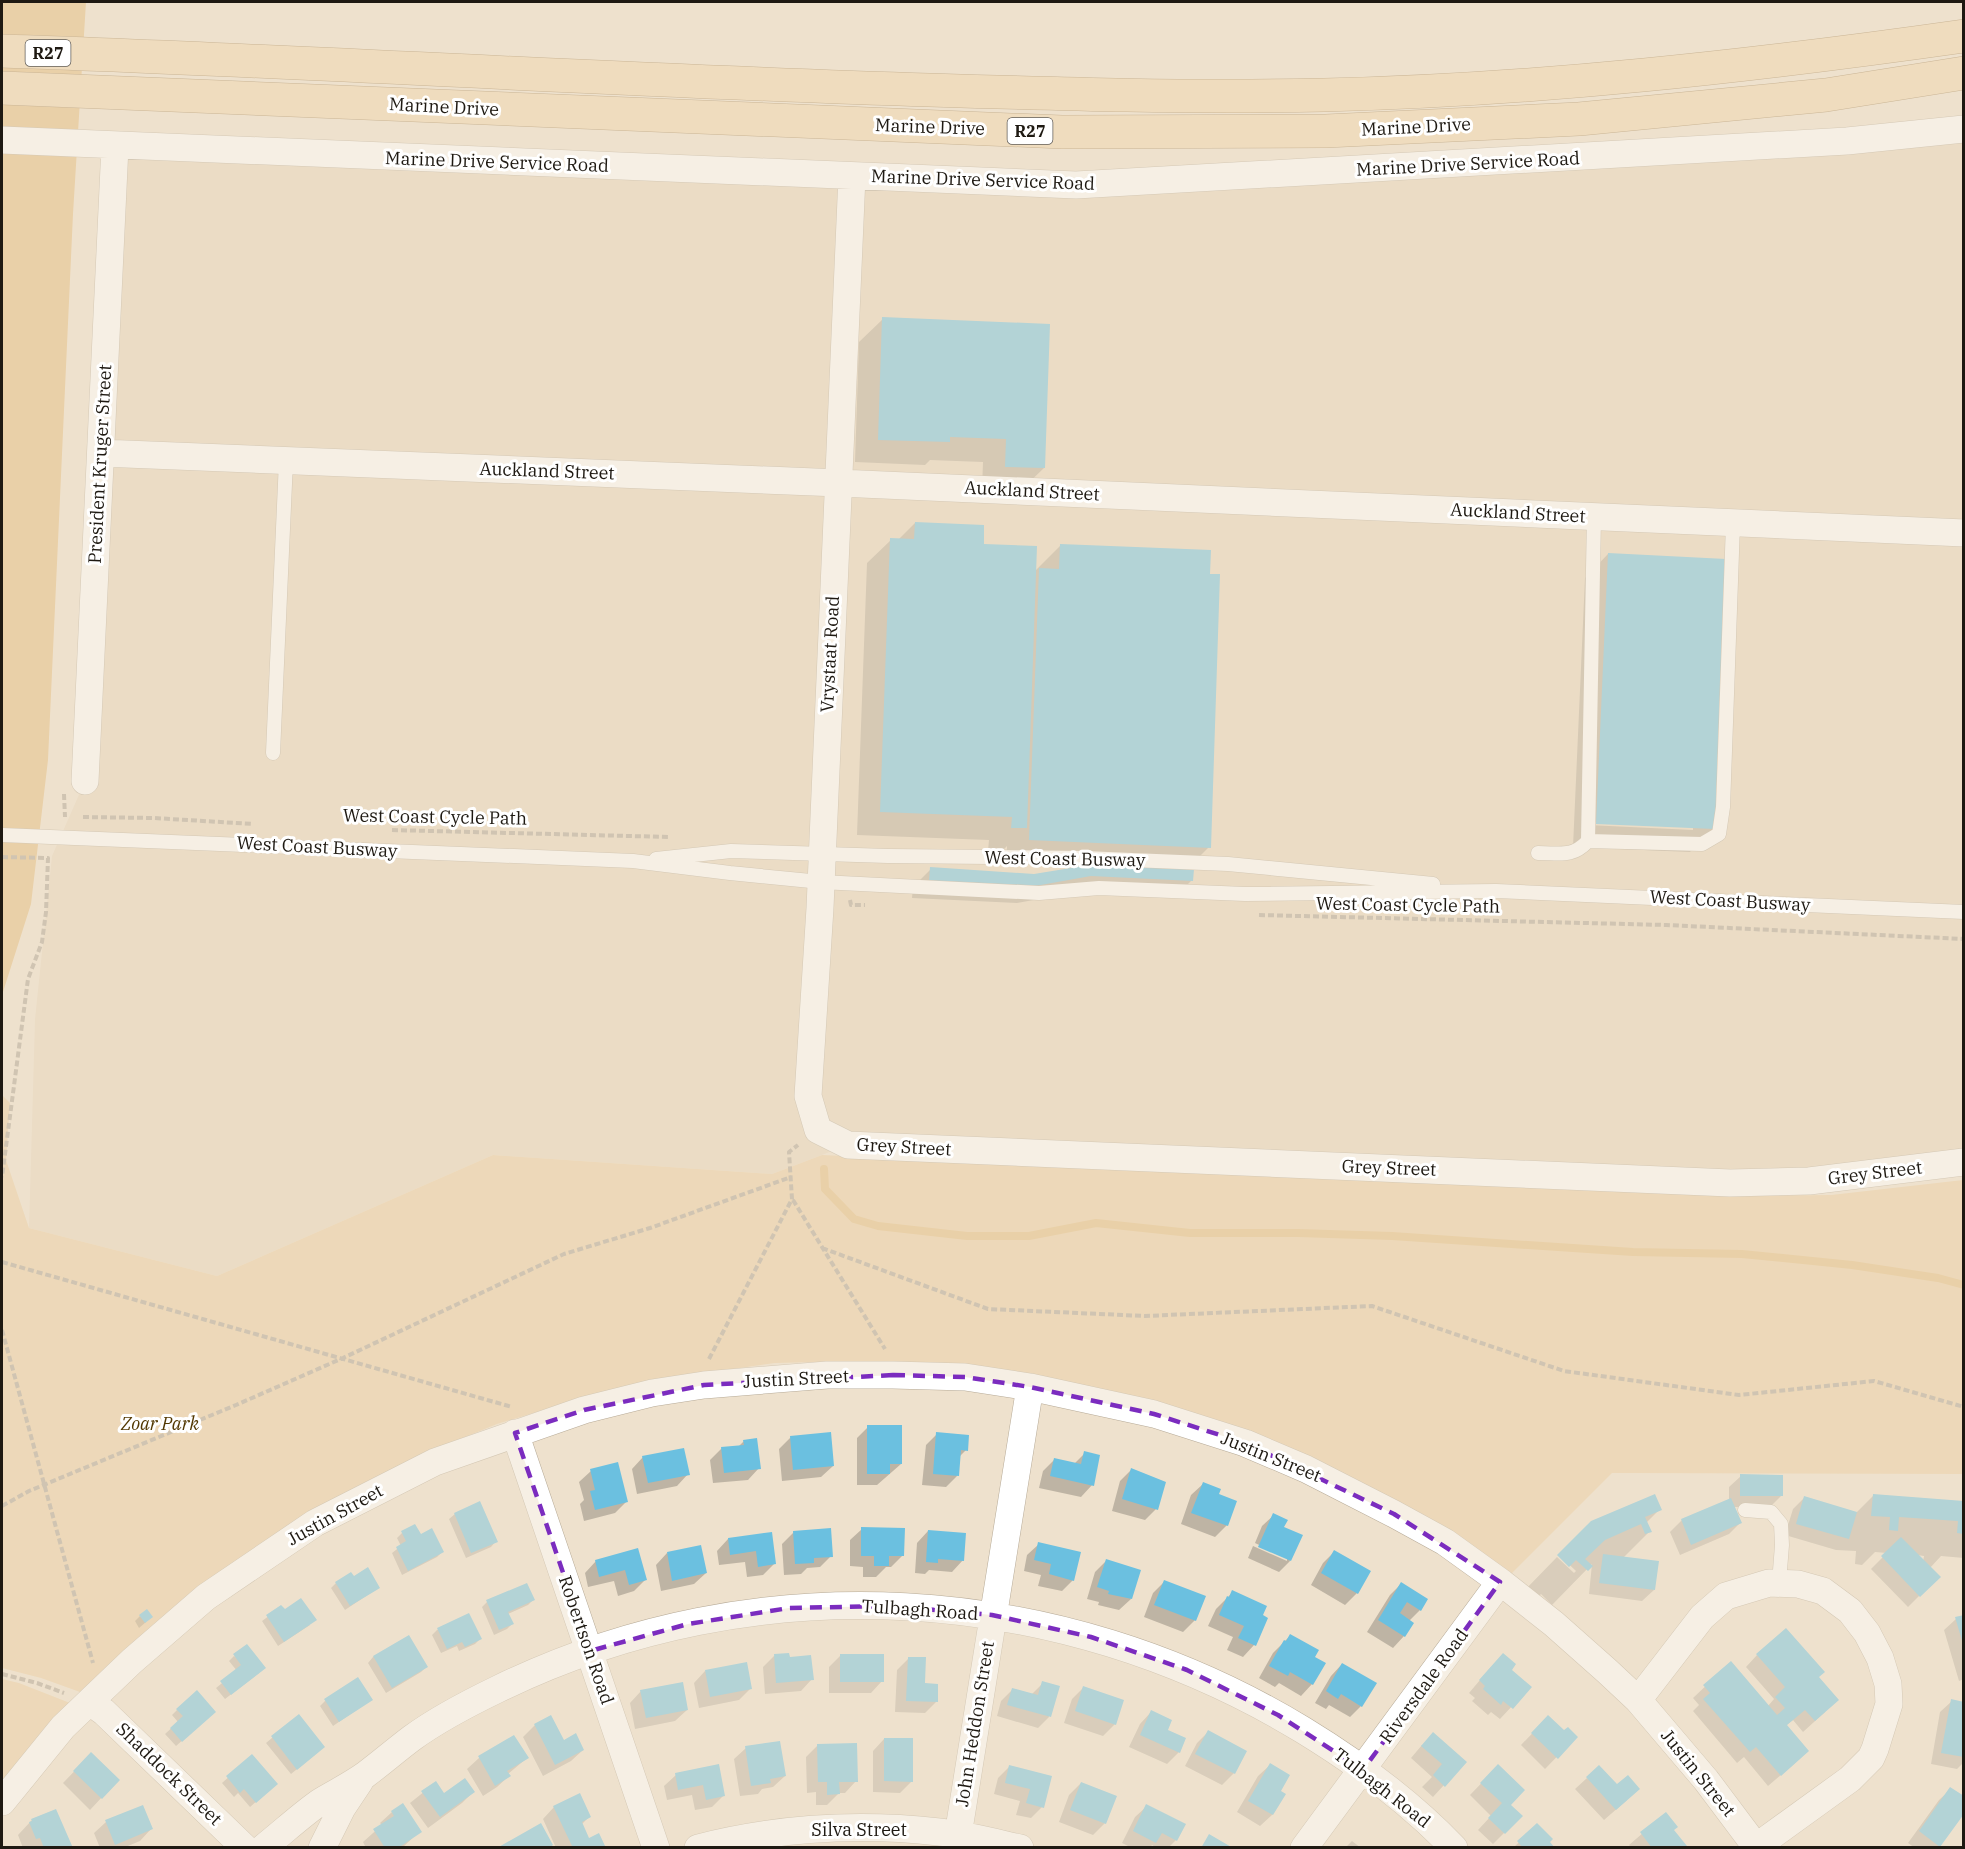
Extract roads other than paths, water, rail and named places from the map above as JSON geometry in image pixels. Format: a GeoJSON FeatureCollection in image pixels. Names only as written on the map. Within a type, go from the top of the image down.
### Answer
{"type":"FeatureCollection","features":[{"type":"Feature","properties":{"kind":"main road","name":"Marine Drive"},"geometry":{"type":"LineString","coordinates":[[2,51],[813,87],[1200,97],[1339,94],[1578,80],[1824,56],[1964,36]]}},
{"type":"Feature","properties":{"kind":"main road","name":"Marine Drive"},"geometry":{"type":"LineString","coordinates":[[2,87],[1062,132],[1290,132],[1579,119],[1826,95],[1964,72]]}},
{"type":"Feature","properties":{"kind":"street","name":"Marine Drive Service Road"},"geometry":{"type":"LineString","coordinates":[[2,140],[1076,186],[1847,141],[1964,129]]}},
{"type":"Feature","properties":{"kind":"street","name":"President Kruger Street"},"geometry":{"type":"LineString","coordinates":[[74,786],[101,453],[115,146]]}},
{"type":"Feature","properties":{"kind":"street","name":"Vrystaat Road"},"geometry":{"type":"LineString","coordinates":[[818,1130],[808,1096],[852,176]]}},
{"type":"Feature","properties":{"kind":"street","name":"Auckland Street"},"geometry":{"type":"LineString","coordinates":[[101,453],[1964,533]]}},
{"type":"Feature","properties":{"kind":"street","name":"Grey Street"},"geometry":{"type":"LineString","coordinates":[[818,1130],[848,1144],[1731,1182],[1809,1181],[1964,1162]]}},
{"type":"Feature","properties":{"kind":"street","name":"Justin Street"},"geometry":{"type":"LineString","coordinates":[[2,1802],[63,1727],[79,1699],[132,1661],[206,1597],[315,1523],[435,1461],[516,1425],[652,1393],[704,1385],[827,1375],[965,1377],[1030,1387],[1154,1414],[1245,1443],[1306,1469],[1445,1542],[1554,1624],[1638,1700],[1706,1780],[1756,1847],[1850,1779],[1871,1758],[1889,1704],[1888,1684],[1880,1658],[1867,1633],[1850,1611],[1823,1591],[1798,1584],[1779,1583],[1769,1583],[1726,1596],[1702,1617],[1638,1700]]}},
{"type":"Feature","properties":{"kind":"street","name":"John Heddon Street"},"geometry":{"type":"LineString","coordinates":[[957,1841],[1030,1387]]}},
{"type":"Feature","properties":{"kind":"street","name":"Robertson Road"},"geometry":{"type":"LineString","coordinates":[[516,1425],[656,1848]]}},
{"type":"Feature","properties":{"kind":"street","name":"Riversdale Road"},"geometry":{"type":"LineString","coordinates":[[1304,1848],[1500,1582]]}},
{"type":"Feature","properties":{"kind":"street","name":"Tulbagh Road"},"geometry":{"type":"LineString","coordinates":[[263,1848],[319,1803],[362,1778],[414,1736],[500,1689],[590,1652],[638,1636],[738,1615],[789,1608],[840,1605],[942,1608],[1042,1624],[1139,1652],[1186,1670],[1278,1715],[1363,1770],[1407,1805],[1454,1848]]}},
{"type":"Feature","properties":{"kind":"street","name":"Shaddock Street"},"geometry":{"type":"LineString","coordinates":[[79,1699],[104,1712],[245,1848]]}},
{"type":"Feature","properties":{"kind":"street","name":"Tulbagh Road"},"geometry":{"type":"LineString","coordinates":[[322,1848],[342,1808],[362,1778]]}},
{"type":"Feature","properties":{"kind":"street","name":"Silva Street"},"geometry":{"type":"LineString","coordinates":[[698,1848],[770,1833],[828,1828],[888,1828],[957,1841],[1020,1848]]}},
{"type":"Feature","properties":{"kind":"lane"},"geometry":{"type":"LineString","coordinates":[[273,753],[286,461]]}},
{"type":"Feature","properties":{"kind":"lane"},"geometry":{"type":"LineString","coordinates":[[1538,854],[1578,851],[1588,841],[1594,516]]}},
{"type":"Feature","properties":{"kind":"lane"},"geometry":{"type":"LineString","coordinates":[[1588,841],[1702,844],[1719,834],[1723,807],[1733,524]]}},
{"type":"Feature","properties":{"kind":"lane","name":"West Coast Busway"},"geometry":{"type":"LineString","coordinates":[[2,835],[633,861],[820,882],[1039,893],[1099,888],[1245,894],[1496,891]]}},
{"type":"Feature","properties":{"kind":"lane","name":"West Coast Busway"},"geometry":{"type":"LineString","coordinates":[[633,861],[731,851],[1084,858],[1228,864],[1496,891],[1964,912]]}},
{"type":"Feature","properties":{"kind":"lane"},"geometry":{"type":"LineString","coordinates":[[1745,1510],[1771,1512],[1781,1524],[1779,1583]]}},
{"type":"Feature","properties":{"kind":"waterway"},"geometry":{"type":"LineString","coordinates":[[824,1169],[825,1189],[854,1219],[878,1226],[967,1236],[1029,1236],[1096,1223],[1190,1233],[1392,1236],[1633,1252],[1742,1254],[1852,1265],[1938,1278],[1964,1285]]}},
{"type":"Feature","properties":{"kind":"park label","name":"Zoar Park"},"geometry":{"type":"Point","coordinates":[160,1424]}}]}
